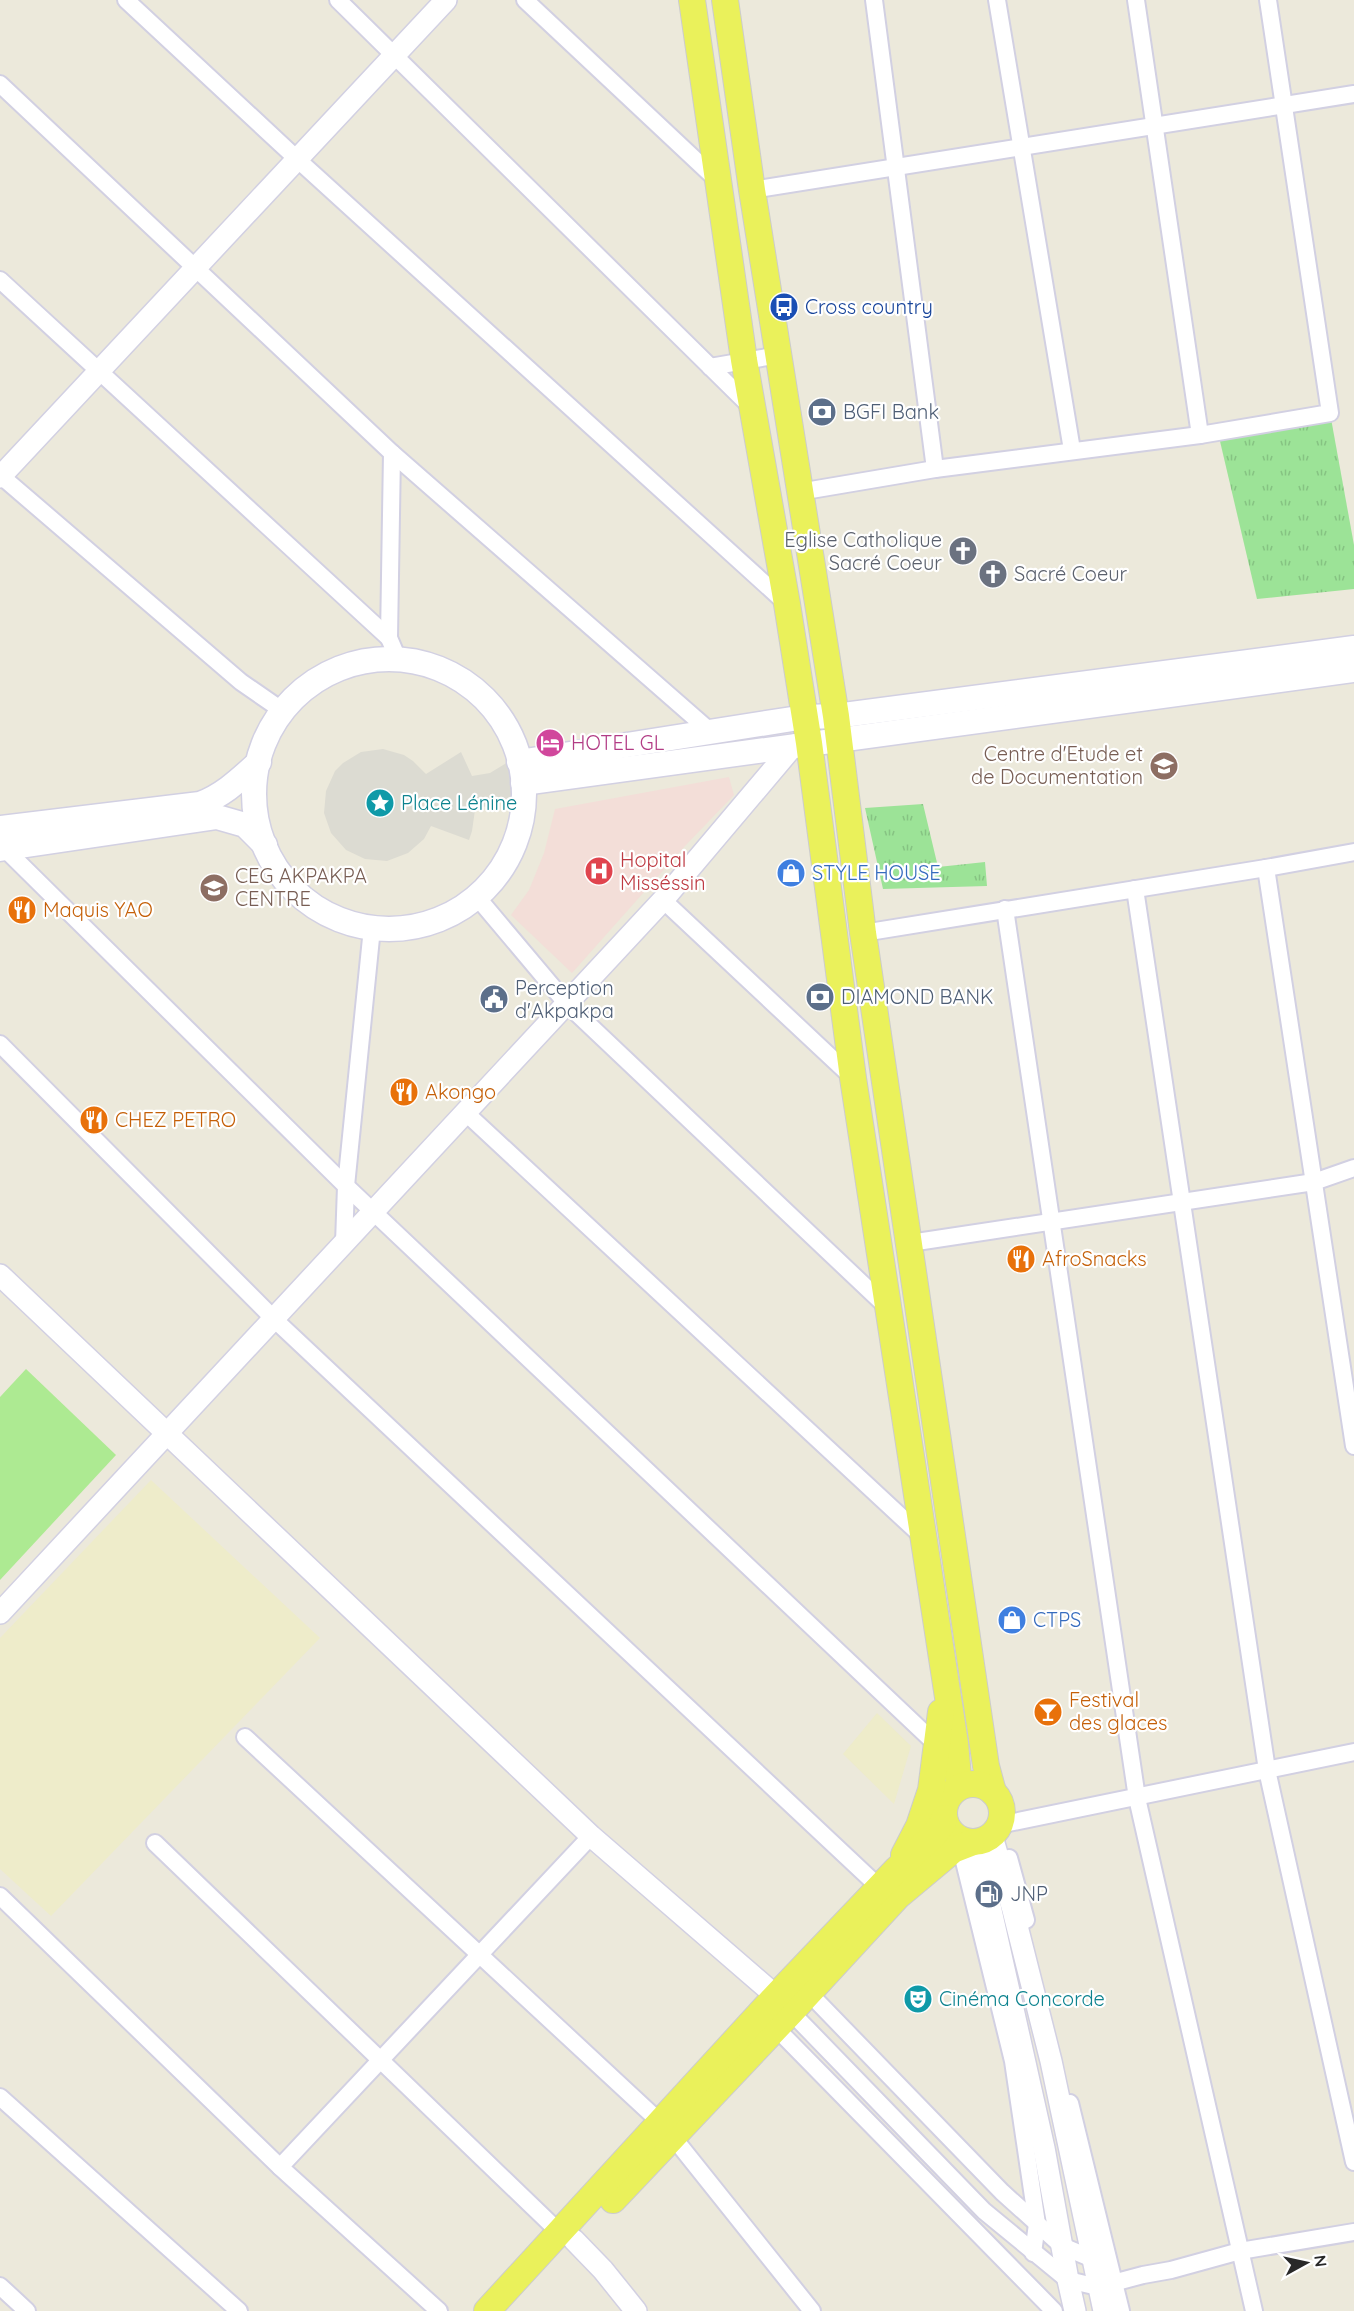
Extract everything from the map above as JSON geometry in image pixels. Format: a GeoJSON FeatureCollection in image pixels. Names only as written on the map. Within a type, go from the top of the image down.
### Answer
{"type":"FeatureCollection","features":[{"type":"Feature","properties":{"kind":"main road"},"geometry":{"type":"LineString","coordinates":[[692,0],[744,360],[805,717],[801,744],[924,1538],[955,1743],[959,1787]]}},
{"type":"Feature","properties":{"kind":"main road"},"geometry":{"type":"LineString","coordinates":[[725,0],[752,190],[838,728],[863,933],[986,1766],[993,1792],[1001,1808],[982,1837],[898,1896],[809,1993],[781,2012]]}},
{"type":"Feature","properties":{"kind":"main road"},"geometry":{"type":"LineString","coordinates":[[393,648],[439,668],[474,690],[485,699],[502,721],[512,739],[521,772],[521,819],[514,844],[495,878],[477,897],[428,924],[390,929],[372,928],[339,919],[309,902],[281,873],[265,845],[258,824],[255,801],[259,762],[267,739],[283,711],[306,688],[334,671],[365,661],[393,648]]}},
{"type":"Feature","properties":{"kind":"main road"},"geometry":{"type":"LineString","coordinates":[[521,772],[801,744],[838,728],[1354,648]]}},
{"type":"Feature","properties":{"kind":"main road"},"geometry":{"type":"LineString","coordinates":[[521,772],[711,732],[805,717],[838,728],[1354,670]]}},
{"type":"Feature","properties":{"kind":"main road"},"geometry":{"type":"LineString","coordinates":[[2,842],[200,804],[217,798],[227,791],[259,762]]}},
{"type":"Feature","properties":{"kind":"main road"},"geometry":{"type":"LineString","coordinates":[[2,842],[217,817],[244,825],[265,845]]}},
{"type":"Feature","properties":{"kind":"main road"},"geometry":{"type":"LineString","coordinates":[[888,1878],[927,1807],[938,1746],[943,1686],[941,1652]]}},
{"type":"Feature","properties":{"kind":"main road"},"geometry":{"type":"LineString","coordinates":[[487,2311],[566,2236],[781,2012],[888,1878],[933,1836],[943,1823],[946,1800],[959,1787],[978,1784],[993,1792]]}},
{"type":"Feature","properties":{"kind":"main road"},"geometry":{"type":"LineString","coordinates":[[944,1818],[953,1836],[982,1837]]}},
{"type":"Feature","properties":{"kind":"main road"},"geometry":{"type":"LineString","coordinates":[[507,2311],[566,2236]]}},
{"type":"Feature","properties":{"kind":"street"},"geometry":{"type":"LineString","coordinates":[[126,0],[297,159],[787,604]]}},
{"type":"Feature","properties":{"kind":"street"},"geometry":{"type":"LineString","coordinates":[[338,0],[753,409]]}},
{"type":"Feature","properties":{"kind":"street"},"geometry":{"type":"LineString","coordinates":[[283,711],[242,682],[0,476],[446,0]]}},
{"type":"Feature","properties":{"kind":"street"},"geometry":{"type":"LineString","coordinates":[[525,0],[718,181]]}},
{"type":"Feature","properties":{"kind":"street"},"geometry":{"type":"LineString","coordinates":[[874,0],[934,469]]}},
{"type":"Feature","properties":{"kind":"street"},"geometry":{"type":"LineString","coordinates":[[997,0],[1072,450]]}},
{"type":"Feature","properties":{"kind":"street"},"geometry":{"type":"LineString","coordinates":[[1136,0],[1200,435]]}},
{"type":"Feature","properties":{"kind":"street"},"geometry":{"type":"LineString","coordinates":[[800,492],[934,469],[1200,435],[1330,413],[1268,0]]}},
{"type":"Feature","properties":{"kind":"street"},"geometry":{"type":"LineString","coordinates":[[0,84],[392,453],[711,732]]}},
{"type":"Feature","properties":{"kind":"street"},"geometry":{"type":"LineString","coordinates":[[752,190],[1354,94]]}},
{"type":"Feature","properties":{"kind":"street"},"geometry":{"type":"LineString","coordinates":[[0,280],[393,648]]}},
{"type":"Feature","properties":{"kind":"street"},"geometry":{"type":"LineString","coordinates":[[710,367],[779,355]]}},
{"type":"Feature","properties":{"kind":"street"},"geometry":{"type":"LineString","coordinates":[[392,453],[393,648]]}},
{"type":"Feature","properties":{"kind":"street"},"geometry":{"type":"LineString","coordinates":[[0,1613],[663,900],[801,744]]}},
{"type":"Feature","properties":{"kind":"street"},"geometry":{"type":"LineString","coordinates":[[2,842],[346,1186],[938,1746]]}},
{"type":"Feature","properties":{"kind":"street"},"geometry":{"type":"LineString","coordinates":[[863,933],[1354,852]]}},
{"type":"Feature","properties":{"kind":"street"},"geometry":{"type":"LineString","coordinates":[[1266,868],[1354,1446]]}},
{"type":"Feature","properties":{"kind":"street"},"geometry":{"type":"LineString","coordinates":[[1135,889],[1267,1770],[1354,2162]]}},
{"type":"Feature","properties":{"kind":"street"},"geometry":{"type":"LineString","coordinates":[[477,897],[567,1004],[889,1309]]}},
{"type":"Feature","properties":{"kind":"street"},"geometry":{"type":"LineString","coordinates":[[663,900],[853,1078]]}},
{"type":"Feature","properties":{"kind":"street"},"geometry":{"type":"LineString","coordinates":[[1005,909],[1137,1798],[1254,2311]]}},
{"type":"Feature","properties":{"kind":"street"},"geometry":{"type":"LineString","coordinates":[[344,1243],[346,1186],[372,928]]}},
{"type":"Feature","properties":{"kind":"street"},"geometry":{"type":"LineString","coordinates":[[0,1044],[274,1319],[888,1878]]}},
{"type":"Feature","properties":{"kind":"street"},"geometry":{"type":"LineString","coordinates":[[466,1113],[924,1538]]}},
{"type":"Feature","properties":{"kind":"street"},"geometry":{"type":"LineString","coordinates":[[910,1243],[1314,1182],[1354,1168]]}},
{"type":"Feature","properties":{"kind":"street"},"geometry":{"type":"LineString","coordinates":[[0,1275],[591,1836],[781,2012],[984,2211],[1068,2280],[1106,2285],[1240,2251],[1354,2232]]}},
{"type":"Feature","properties":{"kind":"street"},"geometry":{"type":"LineString","coordinates":[[245,1737],[667,2130],[812,2311]]}},
{"type":"Feature","properties":{"kind":"street"},"geometry":{"type":"LineString","coordinates":[[982,1837],[1137,1798],[1354,1752]]}},
{"type":"Feature","properties":{"kind":"street"},"geometry":{"type":"LineString","coordinates":[[280,2167],[591,1836]]}},
{"type":"Feature","properties":{"kind":"street"},"geometry":{"type":"LineString","coordinates":[[982,1837],[1012,2061],[1037,2224],[1033,2253]]}},
{"type":"Feature","properties":{"kind":"street"},"geometry":{"type":"LineString","coordinates":[[982,1837],[1068,2280],[1061,2309]]}},
{"type":"Feature","properties":{"kind":"street"},"geometry":{"type":"LineString","coordinates":[[982,1837],[1013,1910],[1051,2061],[1093,2259],[1121,2311]]}},
{"type":"Feature","properties":{"kind":"street"},"geometry":{"type":"LineString","coordinates":[[982,1837],[1019,1893],[1106,2285],[1104,2311]]}},
{"type":"Feature","properties":{"kind":"street"},"geometry":{"type":"LineString","coordinates":[[155,1843],[380,2060],[603,2270],[636,2311]]}},
{"type":"Feature","properties":{"kind":"street"},"geometry":{"type":"LineString","coordinates":[[0,1896],[280,2167],[439,2311]]}},
{"type":"Feature","properties":{"kind":"street"},"geometry":{"type":"LineString","coordinates":[[809,1993],[1002,2192],[1062,2246],[1093,2259]]}},
{"type":"Feature","properties":{"kind":"street"},"geometry":{"type":"LineString","coordinates":[[781,2012],[1061,2309]]}},
{"type":"Feature","properties":{"kind":"street"},"geometry":{"type":"LineString","coordinates":[[3,2106],[239,2311]]}},
{"type":"Feature","properties":{"kind":"street"},"geometry":{"type":"LineString","coordinates":[[0,2286],[27,2311]]}},
{"type":"Feature","properties":{"kind":"shaded area"},"geometry":{"type":"Polygon","coordinates":[[[383,749],[404,755],[426,774],[461,752],[472,776],[490,773],[518,756],[524,793],[475,810],[469,840],[431,826],[424,839],[408,853],[387,861],[365,859],[346,850],[331,833],[324,813],[326,791],[335,771],[343,763],[361,752],[383,749]]]}},
{"type":"Feature","properties":{"kind":"shaded area","name":"Hopital Misséssin"},"geometry":{"type":"Polygon","coordinates":[[[729,777],[734,795],[685,846],[572,973],[511,915],[529,890],[544,853],[555,809],[729,777]]]}},
{"type":"Feature","properties":{"kind":"shaded area"},"geometry":{"type":"Polygon","coordinates":[[[151,1480],[320,1638],[51,1916],[0,1869],[0,1638],[151,1480]]]}},
{"type":"Feature","properties":{"kind":"shaded area"},"geometry":{"type":"Polygon","coordinates":[[[877,1713],[911,1746],[894,1804],[843,1754],[877,1713]]]}},
{"type":"Feature","properties":{"kind":"green space"},"geometry":{"type":"Polygon","coordinates":[[[1330,413],[1354,545],[1354,589],[1257,599],[1219,437],[1330,413]]]}},
{"type":"Feature","properties":{"kind":"green space"},"geometry":{"type":"Polygon","coordinates":[[[923,804],[938,867],[985,862],[987,886],[883,889],[865,808],[923,804]]]}},
{"type":"Feature","properties":{"kind":"green space"},"geometry":{"type":"Polygon","coordinates":[[[26,1369],[116,1455],[0,1580],[0,1397],[26,1369]]]}},
{"type":"Feature","properties":{"kind":"place","name":"Cross country"},"geometry":{"type":"Point","coordinates":[784,307]}},
{"type":"Feature","properties":{"kind":"place","name":"BGFI Bank"},"geometry":{"type":"Point","coordinates":[822,412]}},
{"type":"Feature","properties":{"kind":"place","name":"Eglise Catholique Sacré Coeur"},"geometry":{"type":"Point","coordinates":[963,551]}},
{"type":"Feature","properties":{"kind":"place","name":"Sacré Coeur"},"geometry":{"type":"Point","coordinates":[993,574]}},
{"type":"Feature","properties":{"kind":"place","name":"HOTEL GL"},"geometry":{"type":"Point","coordinates":[550,743]}},
{"type":"Feature","properties":{"kind":"place","name":"Centre d'Etude et de Documentation"},"geometry":{"type":"Point","coordinates":[1164,766]}},
{"type":"Feature","properties":{"kind":"place","name":"Place Lénine"},"geometry":{"type":"Point","coordinates":[380,803]}},
{"type":"Feature","properties":{"kind":"place","name":"Hopital Misséssin"},"geometry":{"type":"Point","coordinates":[599,871]}},
{"type":"Feature","properties":{"kind":"place","name":"STYLE HOUSE"},"geometry":{"type":"Point","coordinates":[791,873]}},
{"type":"Feature","properties":{"kind":"place","name":"CEG AKPAKPA CENTRE"},"geometry":{"type":"Point","coordinates":[214,888]}},
{"type":"Feature","properties":{"kind":"place","name":"Maquis YAO"},"geometry":{"type":"Point","coordinates":[22,910]}},
{"type":"Feature","properties":{"kind":"place","name":"DIAMOND BANK"},"geometry":{"type":"Point","coordinates":[820,997]}},
{"type":"Feature","properties":{"kind":"place","name":"Perception d'Akpakpa"},"geometry":{"type":"Point","coordinates":[494,999]}},
{"type":"Feature","properties":{"kind":"place","name":"Akongo"},"geometry":{"type":"Point","coordinates":[404,1092]}},
{"type":"Feature","properties":{"kind":"place","name":"CHEZ PETRO"},"geometry":{"type":"Point","coordinates":[94,1120]}},
{"type":"Feature","properties":{"kind":"place","name":"AfroSnacks"},"geometry":{"type":"Point","coordinates":[1021,1259]}},
{"type":"Feature","properties":{"kind":"place","name":"CTPS"},"geometry":{"type":"Point","coordinates":[1012,1620]}},
{"type":"Feature","properties":{"kind":"place","name":"Festival des glaces"},"geometry":{"type":"Point","coordinates":[1048,1712]}},
{"type":"Feature","properties":{"kind":"place","name":"JNP"},"geometry":{"type":"Point","coordinates":[989,1894]}},
{"type":"Feature","properties":{"kind":"place","name":"Cinéma Concorde"},"geometry":{"type":"Point","coordinates":[918,1999]}}]}
